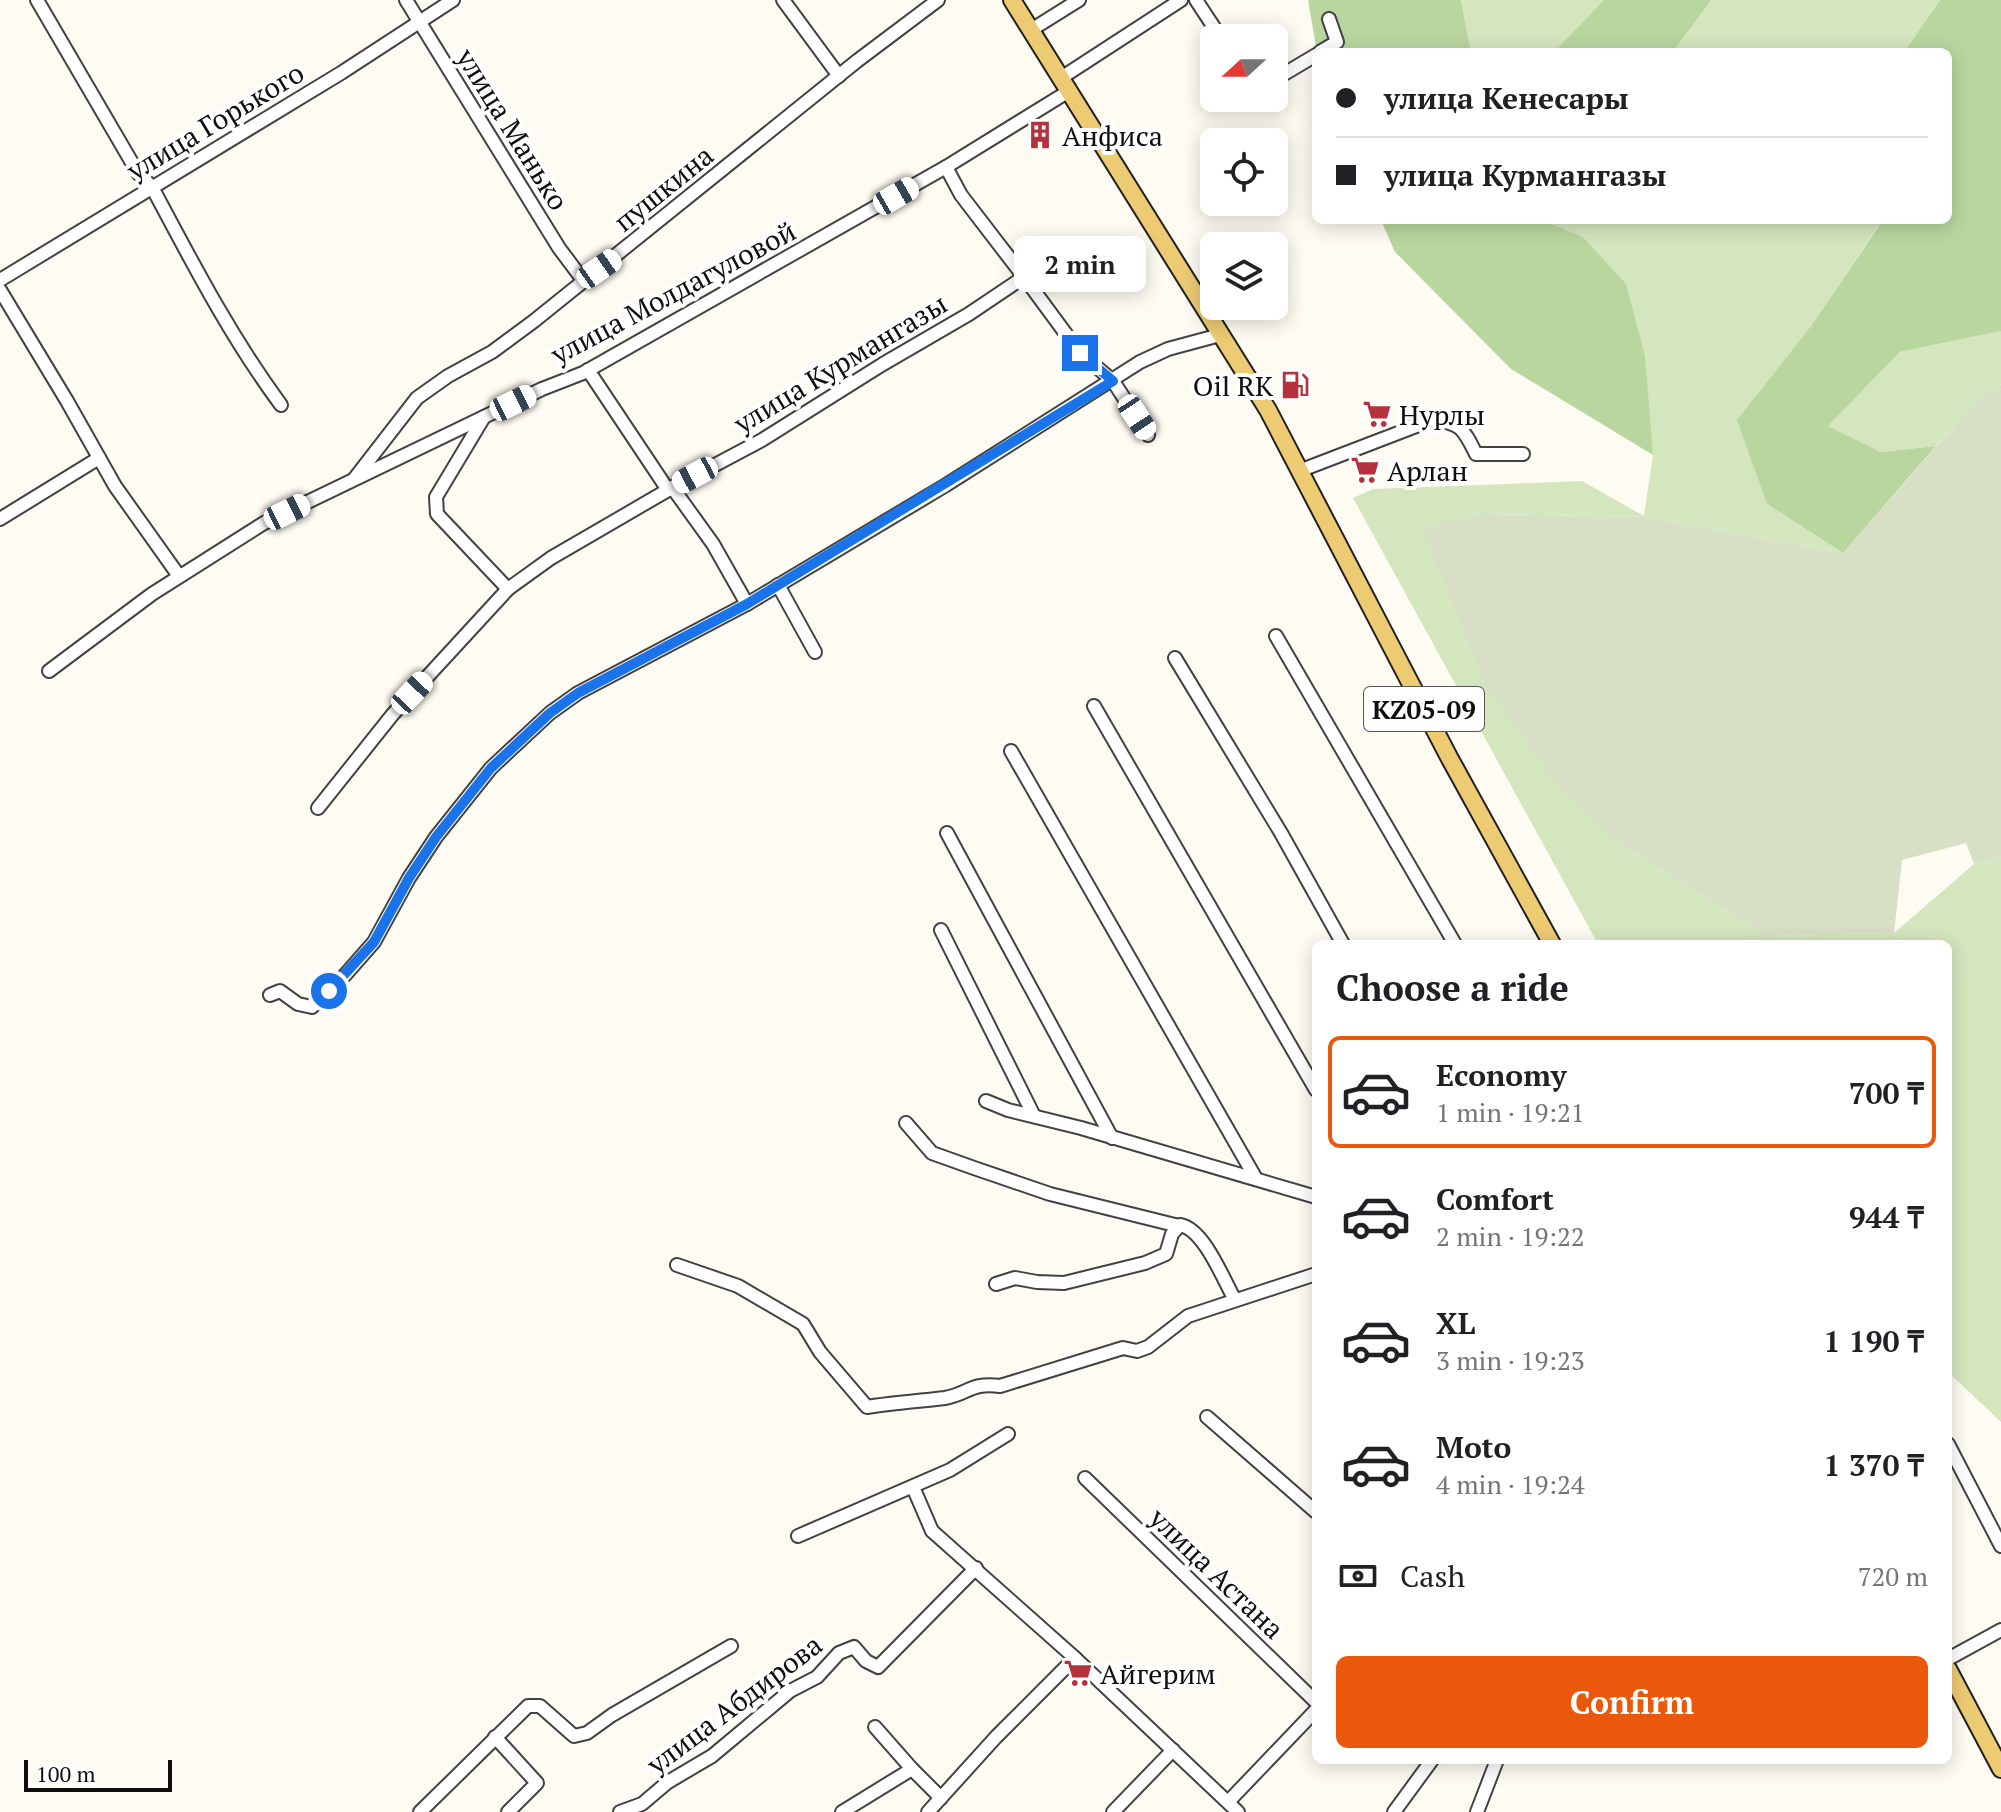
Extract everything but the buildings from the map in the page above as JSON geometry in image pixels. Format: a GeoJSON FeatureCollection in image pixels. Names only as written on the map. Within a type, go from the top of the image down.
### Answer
{"type":"FeatureCollection","features":[{"type":"Feature","properties":{"kind":"main road","name":"KZ05-09"},"geometry":{"type":"LineString","coordinates":[[1012,0],[1268,410],[1450,759],[1550,940]]}},
{"type":"Feature","properties":{"kind":"main road"},"geometry":{"type":"LineString","coordinates":[[1952,1677],[2001,1769]]}},
{"type":"Feature","properties":{"kind":"street"},"geometry":{"type":"LineString","coordinates":[[37,0],[138,173],[152,187],[220,314],[281,405]]}},
{"type":"Feature","properties":{"kind":"street","name":"улица Манько"},"geometry":{"type":"LineString","coordinates":[[406,0],[559,248],[583,280]]}},
{"type":"Feature","properties":{"kind":"street","name":"улица Горького"},"geometry":{"type":"LineString","coordinates":[[0,280],[341,73],[453,0]]}},
{"type":"Feature","properties":{"kind":"street"},"geometry":{"type":"LineString","coordinates":[[783,0],[839,76]]}},
{"type":"Feature","properties":{"kind":"street","name":"пушкина"},"geometry":{"type":"LineString","coordinates":[[354,479],[417,398],[448,376],[492,352],[534,321],[938,0]]}},
{"type":"Feature","properties":{"kind":"street"},"geometry":{"type":"LineString","coordinates":[[1031,30],[1079,0]]}},
{"type":"Feature","properties":{"kind":"street","name":"улица Молдагуловой"},"geometry":{"type":"LineString","coordinates":[[49,671],[179,576],[264,523],[542,389],[588,370],[946,167],[1181,0]]}},
{"type":"Feature","properties":{"kind":"street"},"geometry":{"type":"LineString","coordinates":[[1196,0],[1212,24]]}},
{"type":"Feature","properties":{"kind":"street"},"geometry":{"type":"LineString","coordinates":[[1327,48],[1337,42],[1329,19]]}},
{"type":"Feature","properties":{"kind":"street"},"geometry":{"type":"LineString","coordinates":[[1288,71],[1312,57]]}},
{"type":"Feature","properties":{"kind":"street"},"geometry":{"type":"LineString","coordinates":[[946,167],[961,195],[1080,353],[1113,381],[1148,435]]}},
{"type":"Feature","properties":{"kind":"street","name":"улица Курмангазы"},"geometry":{"type":"LineString","coordinates":[[318,808],[393,714],[508,589],[551,558],[670,488],[762,440],[1024,277]]}},
{"type":"Feature","properties":{"kind":"street"},"geometry":{"type":"LineString","coordinates":[[0,290],[115,486],[179,576]]}},
{"type":"Feature","properties":{"kind":"street"},"geometry":{"type":"LineString","coordinates":[[270,995],[280,991],[298,1004],[312,1007],[345,975],[374,942],[409,878],[436,837],[491,768],[550,713],[578,693],[747,604],[1140,362],[1168,349],[1220,335]]}},
{"type":"Feature","properties":{"kind":"street"},"geometry":{"type":"LineString","coordinates":[[588,370],[713,544],[747,604]]}},
{"type":"Feature","properties":{"kind":"street"},"geometry":{"type":"LineString","coordinates":[[484,417],[436,497],[437,514],[508,589]]}},
{"type":"Feature","properties":{"kind":"street"},"geometry":{"type":"LineString","coordinates":[[1299,471],[1432,420],[1449,421],[1463,430],[1476,454],[1523,454]]}},
{"type":"Feature","properties":{"kind":"street"},"geometry":{"type":"LineString","coordinates":[[0,519],[99,458]]}},
{"type":"Feature","properties":{"kind":"street"},"geometry":{"type":"LineString","coordinates":[[778,585],[815,652]]}},
{"type":"Feature","properties":{"kind":"street"},"geometry":{"type":"LineString","coordinates":[[1276,636],[1453,940]]}},
{"type":"Feature","properties":{"kind":"street"},"geometry":{"type":"LineString","coordinates":[[1175,658],[1281,833],[1341,940]]}},
{"type":"Feature","properties":{"kind":"street"},"geometry":{"type":"LineString","coordinates":[[1094,706],[1312,1083]]}},
{"type":"Feature","properties":{"kind":"street"},"geometry":{"type":"LineString","coordinates":[[1011,751],[1255,1177]]}},
{"type":"Feature","properties":{"kind":"street"},"geometry":{"type":"LineString","coordinates":[[947,833],[1112,1138]]}},
{"type":"Feature","properties":{"kind":"street"},"geometry":{"type":"LineString","coordinates":[[941,930],[1033,1114]]}},
{"type":"Feature","properties":{"kind":"street"},"geometry":{"type":"LineString","coordinates":[[986,1101],[1008,1110],[1033,1114],[1312,1196]]}},
{"type":"Feature","properties":{"kind":"street"},"geometry":{"type":"LineString","coordinates":[[906,1123],[932,1153],[1050,1194],[1189,1226],[1199,1236],[1235,1300]]}},
{"type":"Feature","properties":{"kind":"street"},"geometry":{"type":"LineString","coordinates":[[996,1284],[1015,1278],[1064,1283],[1145,1263],[1166,1254],[1172,1234],[1179,1226]]}},
{"type":"Feature","properties":{"kind":"street"},"geometry":{"type":"LineString","coordinates":[[677,1265],[738,1286],[803,1324],[820,1352],[867,1407],[947,1397],[984,1384],[1000,1386],[1123,1348],[1137,1351],[1148,1347],[1188,1316],[1312,1275]]}},
{"type":"Feature","properties":{"kind":"street"},"geometry":{"type":"LineString","coordinates":[[1207,1417],[1312,1509]]}},
{"type":"Feature","properties":{"kind":"street"},"geometry":{"type":"LineString","coordinates":[[798,1536],[950,1470],[1008,1434]]}},
{"type":"Feature","properties":{"kind":"street"},"geometry":{"type":"LineString","coordinates":[[1952,1452],[2001,1546]]}},
{"type":"Feature","properties":{"kind":"street","name":"улица Астана"},"geometry":{"type":"LineString","coordinates":[[1085,1478],[1312,1698]]}},
{"type":"Feature","properties":{"kind":"street"},"geometry":{"type":"LineString","coordinates":[[913,1487],[932,1531],[1075,1658],[1238,1812]]}},
{"type":"Feature","properties":{"kind":"street","name":"улица Абдирова"},"geometry":{"type":"LineString","coordinates":[[620,1812],[642,1804],[668,1782],[712,1756],[790,1691],[817,1677],[839,1653],[854,1647],[866,1661],[878,1667],[976,1568]]}},
{"type":"Feature","properties":{"kind":"street"},"geometry":{"type":"LineString","coordinates":[[1952,1657],[2001,1630]]}},
{"type":"Feature","properties":{"kind":"street"},"geometry":{"type":"LineString","coordinates":[[420,1812],[528,1706],[540,1706],[574,1736],[587,1733],[612,1715],[731,1646]]}},
{"type":"Feature","properties":{"kind":"street"},"geometry":{"type":"LineString","coordinates":[[928,1812],[996,1737],[1075,1658]]}},
{"type":"Feature","properties":{"kind":"street"},"geometry":{"type":"LineString","coordinates":[[1228,1802],[1312,1714]]}},
{"type":"Feature","properties":{"kind":"street"},"geometry":{"type":"LineString","coordinates":[[875,1727],[941,1798]]}},
{"type":"Feature","properties":{"kind":"street"},"geometry":{"type":"LineString","coordinates":[[495,1737],[537,1783],[508,1812]]}},
{"type":"Feature","properties":{"kind":"street"},"geometry":{"type":"LineString","coordinates":[[1113,1812],[1173,1750]]}},
{"type":"Feature","properties":{"kind":"street"},"geometry":{"type":"LineString","coordinates":[[1394,1812],[1429,1764]]}},
{"type":"Feature","properties":{"kind":"street"},"geometry":{"type":"LineString","coordinates":[[1482,1811],[1496,1764]]}},
{"type":"Feature","properties":{"kind":"street"},"geometry":{"type":"LineString","coordinates":[[842,1812],[912,1769]]}},
{"type":"Feature","properties":{"kind":"green space"},"geometry":{"type":"Polygon","coordinates":[[[1308,0],[1461,0],[1470,48],[1316,48],[1308,0]]]}},
{"type":"Feature","properties":{"kind":"green space"},"geometry":{"type":"Polygon","coordinates":[[[1461,0],[1604,0],[1558,48],[1470,48],[1461,0]]]}},
{"type":"Feature","properties":{"kind":"green space"},"geometry":{"type":"Polygon","coordinates":[[[1604,0],[1711,0],[1676,48],[1558,48],[1604,0]]]}},
{"type":"Feature","properties":{"kind":"green space"},"geometry":{"type":"Polygon","coordinates":[[[1711,0],[1940,0],[1907,48],[1676,48],[1711,0]]]}},
{"type":"Feature","properties":{"kind":"green space"},"geometry":{"type":"Polygon","coordinates":[[[1940,0],[2001,0],[2001,331],[1900,352],[1828,426],[1881,452],[1936,446],[1843,553],[1767,504],[1737,420],[1811,326],[1879,224],[1952,224],[1952,48],[1907,48],[1940,0]]]}},
{"type":"Feature","properties":{"kind":"green space"},"geometry":{"type":"Polygon","coordinates":[[[1383,224],[1552,224],[1583,237],[1626,284],[1645,356],[1653,455],[1511,369],[1395,252],[1383,224]]]}},
{"type":"Feature","properties":{"kind":"green space"},"geometry":{"type":"Polygon","coordinates":[[[1552,224],[1879,224],[1811,326],[1738,420],[1767,504],[1843,553],[1644,517],[1482,514],[1422,529],[1622,845],[1765,935],[1894,933],[1974,864],[2001,858],[2001,1422],[1952,1376],[1952,940],[1596,940],[1353,498],[1373,489],[1582,481],[1644,516],[1653,455],[1583,237],[1552,224]]]}},
{"type":"Feature","properties":{"kind":"green space"},"geometry":{"type":"Polygon","coordinates":[[[2001,331],[2001,384],[1975,402],[1936,446],[1881,452],[1828,426],[1900,352],[2001,331]]]}},
{"type":"Feature","properties":{"kind":"green space"},"geometry":{"type":"Polygon","coordinates":[[[2001,384],[2001,858],[1974,864],[1966,843],[1902,860],[1894,933],[1765,935],[1622,845],[1562,791],[1485,684],[1422,528],[1482,514],[1644,517],[1843,553],[1975,402],[2001,384]]]}},
{"type":"Feature","properties":{"kind":"place","name":"Анфиса"},"geometry":{"type":"Point","coordinates":[1040,135]}},
{"type":"Feature","properties":{"kind":"place","name":"Oil RK"},"geometry":{"type":"Point","coordinates":[1295,385]}},
{"type":"Feature","properties":{"kind":"place","name":"Нурлы"},"geometry":{"type":"Point","coordinates":[1377,414]}},
{"type":"Feature","properties":{"kind":"place","name":"Арлан"},"geometry":{"type":"Point","coordinates":[1365,470]}},
{"type":"Feature","properties":{"kind":"place","name":"Айгерим"},"geometry":{"type":"Point","coordinates":[1078,1673]}},
{"type":"Feature","properties":{"kind":"route"},"geometry":{"type":"LineString","coordinates":[[329,991],[374,942],[409,878],[436,837],[491,768],[550,713],[578,693],[708,627],[1113,381],[1080,353]]}}]}
